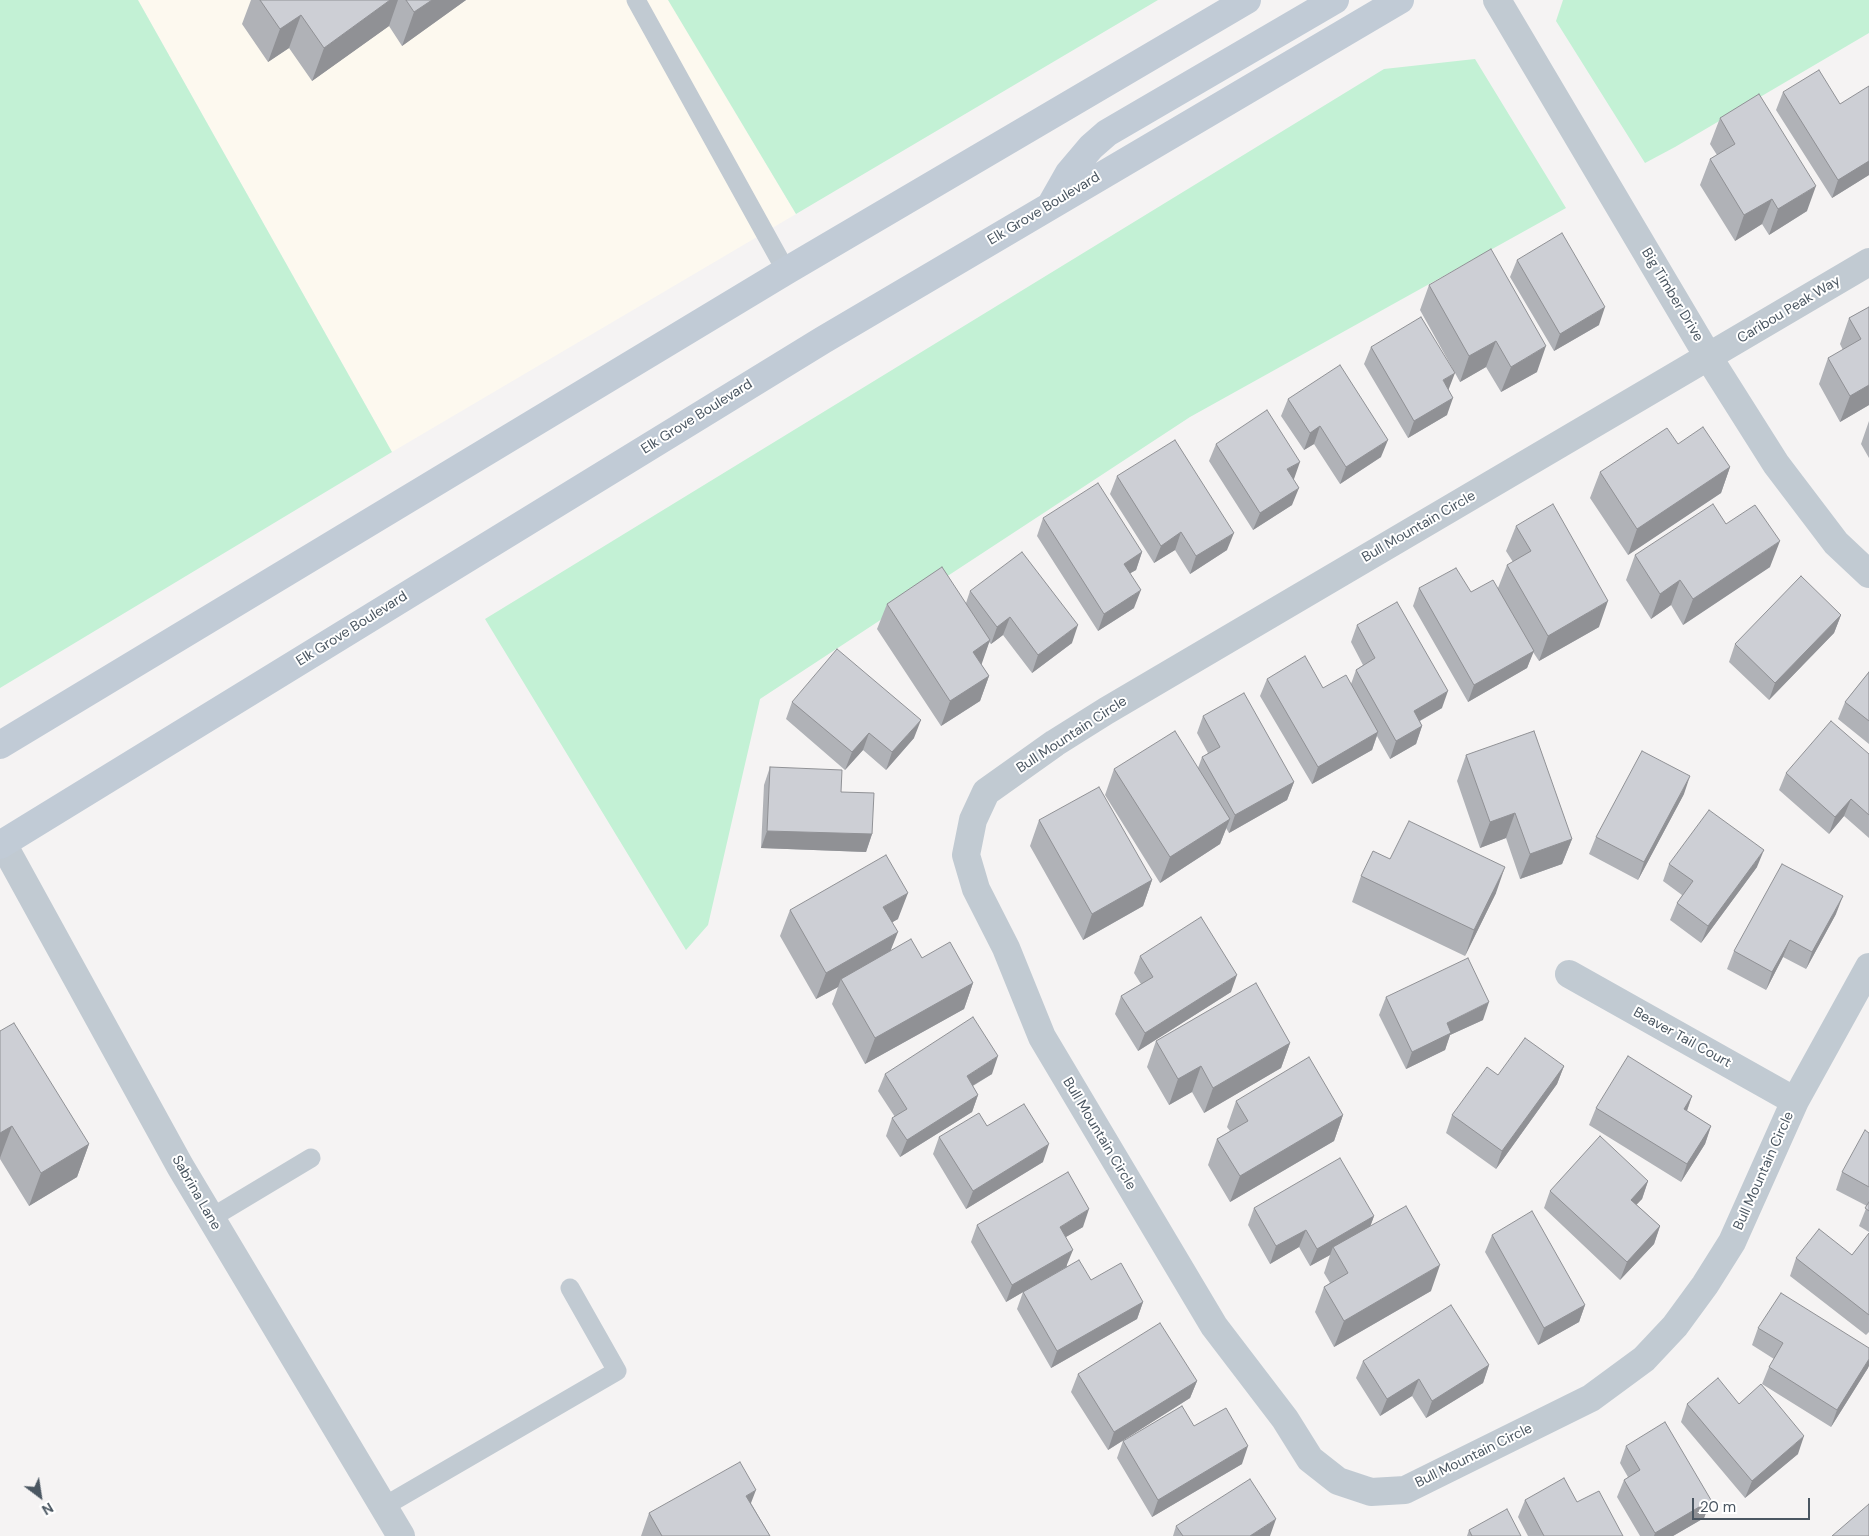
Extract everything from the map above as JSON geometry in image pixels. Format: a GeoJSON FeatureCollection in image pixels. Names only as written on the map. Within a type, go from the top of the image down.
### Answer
{"type":"FeatureCollection","features":[{"type":"Feature","properties":{"kind":"main road"},"geometry":{"type":"LineString","coordinates":[[0,745],[786,271],[1247,0]]}},
{"type":"Feature","properties":{"kind":"main road"},"geometry":{"type":"LineString","coordinates":[[1050,206],[1069,173],[1091,146],[1108,134],[1335,0]]}},
{"type":"Feature","properties":{"kind":"main road","name":"Elk Grove Boulevard"},"geometry":{"type":"LineString","coordinates":[[1,844],[823,340],[1400,0]]}},
{"type":"Feature","properties":{"kind":"street","name":"Big Timber Drive"},"geometry":{"type":"LineString","coordinates":[[1497,0],[1708,358],[1776,464],[1836,543],[1869,574]]}},
{"type":"Feature","properties":{"kind":"street","name":"Caribou Peak Way"},"geometry":{"type":"LineString","coordinates":[[1708,358],[1869,262]]}},
{"type":"Feature","properties":{"kind":"street","name":"Bull Mountain Circle"},"geometry":{"type":"LineString","coordinates":[[1708,358],[1123,700],[1055,743],[986,792],[973,820],[966,855],[976,889],[1006,948],[1042,1037],[1214,1326],[1285,1419],[1310,1459],[1338,1481],[1371,1492],[1405,1490],[1590,1398],[1644,1359],[1675,1326],[1705,1285],[1732,1242],[1795,1101],[1869,967]]}},
{"type":"Feature","properties":{"kind":"street","name":"Sabrina Lane"},"geometry":{"type":"LineString","coordinates":[[1,844],[210,1218],[401,1536]]}},
{"type":"Feature","properties":{"kind":"street","name":"Beaver Tail Court"},"geometry":{"type":"LineString","coordinates":[[1570,974],[1795,1101]]}},
{"type":"Feature","properties":{"kind":"lane"},"geometry":{"type":"LineString","coordinates":[[636,0],[786,271]]}},
{"type":"Feature","properties":{"kind":"lane"},"geometry":{"type":"LineString","coordinates":[[210,1218],[311,1158]]}},
{"type":"Feature","properties":{"kind":"lane"},"geometry":{"type":"LineString","coordinates":[[383,1507],[618,1371],[570,1288]]}},
{"type":"Feature","properties":{"kind":"shaded area"},"geometry":{"type":"Polygon","coordinates":[[[138,0],[669,0],[796,214],[392,452],[138,0]]]}},
{"type":"Feature","properties":{"kind":"green space"},"geometry":{"type":"Polygon","coordinates":[[[0,0],[138,0],[392,452],[0,688],[0,0]]]}},
{"type":"Feature","properties":{"kind":"green space"},"geometry":{"type":"Polygon","coordinates":[[[668,0],[1158,0],[796,214],[668,0]]]}},
{"type":"Feature","properties":{"kind":"green space"},"geometry":{"type":"Polygon","coordinates":[[[1563,0],[1869,0],[1869,33],[1645,163],[1556,21],[1563,0]]]}},
{"type":"Feature","properties":{"kind":"green space"},"geometry":{"type":"Polygon","coordinates":[[[1475,59],[1566,208],[1190,417],[760,699],[708,925],[686,950],[485,619],[1384,69],[1475,59]]]}},
{"type":"Feature","properties":{"kind":"building"},"geometry":{"type":"Polygon","coordinates":[[[260,0],[390,0],[324,48],[301,15],[280,29],[260,0]]]}},
{"type":"Feature","properties":{"kind":"building"},"geometry":{"type":"Polygon","coordinates":[[[406,0],[432,0],[414,12],[406,0]]]}},
{"type":"Feature","properties":{"kind":"building"},"geometry":{"type":"Polygon","coordinates":[[[1819,70],[1840,104],[1869,86],[1869,161],[1838,180],[1783,92],[1819,70]]]}},
{"type":"Feature","properties":{"kind":"building"},"geometry":{"type":"Polygon","coordinates":[[[1759,94],[1816,186],[1778,209],[1772,199],[1744,215],[1710,159],[1735,144],[1720,118],[1759,94]]]}},
{"type":"Feature","properties":{"kind":"building"},"geometry":{"type":"Polygon","coordinates":[[[1562,233],[1605,307],[1560,334],[1517,260],[1562,233]]]}},
{"type":"Feature","properties":{"kind":"building"},"geometry":{"type":"Polygon","coordinates":[[[1491,249],[1546,346],[1511,367],[1496,341],[1469,356],[1429,285],[1491,249]]]}},
{"type":"Feature","properties":{"kind":"building"},"geometry":{"type":"Polygon","coordinates":[[[1869,307],[1869,385],[1850,396],[1828,358],[1861,339],[1849,318],[1869,307]]]}},
{"type":"Feature","properties":{"kind":"building"},"geometry":{"type":"Polygon","coordinates":[[[1421,317],[1455,373],[1443,380],[1453,398],[1414,421],[1371,347],[1421,317]]]}},
{"type":"Feature","properties":{"kind":"building"},"geometry":{"type":"Polygon","coordinates":[[[1340,365],[1388,440],[1346,467],[1320,426],[1310,433],[1288,399],[1340,365]]]}},
{"type":"Feature","properties":{"kind":"building"},"geometry":{"type":"Polygon","coordinates":[[[1267,410],[1300,462],[1287,469],[1299,488],[1260,513],[1216,444],[1267,410]]]}},
{"type":"Feature","properties":{"kind":"building"},"geometry":{"type":"Polygon","coordinates":[[[1703,427],[1730,467],[1637,529],[1600,472],[1667,428],[1678,444],[1703,427]]]}},
{"type":"Feature","properties":{"kind":"building"},"geometry":{"type":"Polygon","coordinates":[[[1175,440],[1234,533],[1196,556],[1181,532],[1161,546],[1117,476],[1175,440]]]}},
{"type":"Feature","properties":{"kind":"building"},"geometry":{"type":"Polygon","coordinates":[[[1098,483],[1142,552],[1124,564],[1141,590],[1104,614],[1043,518],[1098,483]]]}},
{"type":"Feature","properties":{"kind":"building"},"geometry":{"type":"Polygon","coordinates":[[[1553,504],[1608,601],[1548,636],[1507,565],[1531,551],[1516,526],[1553,504]]]}},
{"type":"Feature","properties":{"kind":"building"},"geometry":{"type":"Polygon","coordinates":[[[1713,504],[1726,524],[1755,505],[1780,541],[1693,599],[1680,580],[1660,594],[1635,555],[1713,504]]]}},
{"type":"Feature","properties":{"kind":"building"},"geometry":{"type":"Polygon","coordinates":[[[1022,552],[1078,625],[1038,655],[1010,617],[997,627],[970,591],[1022,552]]]}},
{"type":"Feature","properties":{"kind":"building"},"geometry":{"type":"Polygon","coordinates":[[[942,567],[990,640],[973,652],[989,676],[950,701],[887,604],[942,567]]]}},
{"type":"Feature","properties":{"kind":"building"},"geometry":{"type":"Polygon","coordinates":[[[1456,568],[1471,592],[1493,580],[1534,651],[1474,685],[1419,588],[1456,568]]]}},
{"type":"Feature","properties":{"kind":"building"},"geometry":{"type":"Polygon","coordinates":[[[1801,576],[1841,615],[1775,683],[1735,644],[1801,576]]]}},
{"type":"Feature","properties":{"kind":"building"},"geometry":{"type":"Polygon","coordinates":[[[1397,602],[1448,691],[1414,711],[1422,726],[1396,741],[1356,670],[1375,658],[1357,625],[1397,602]]]}},
{"type":"Feature","properties":{"kind":"building"},"geometry":{"type":"Polygon","coordinates":[[[837,649],[921,720],[892,752],[869,733],[852,752],[792,702],[837,649]]]}},
{"type":"Feature","properties":{"kind":"building"},"geometry":{"type":"Polygon","coordinates":[[[1305,656],[1323,688],[1346,675],[1378,732],[1318,767],[1267,679],[1305,656]]]}},
{"type":"Feature","properties":{"kind":"building"},"geometry":{"type":"Polygon","coordinates":[[[1869,672],[1869,721],[1845,702],[1869,672]]]}},
{"type":"Feature","properties":{"kind":"building"},"geometry":{"type":"Polygon","coordinates":[[[1244,693],[1294,782],[1235,815],[1202,757],[1220,747],[1203,716],[1244,693]]]}},
{"type":"Feature","properties":{"kind":"building"},"geometry":{"type":"Polygon","coordinates":[[[1831,721],[1869,754],[1869,815],[1851,799],[1835,817],[1786,773],[1831,721]]]}},
{"type":"Feature","properties":{"kind":"building"},"geometry":{"type":"Polygon","coordinates":[[[1175,731],[1230,819],[1170,857],[1114,769],[1175,731]]]}},
{"type":"Feature","properties":{"kind":"building"},"geometry":{"type":"Polygon","coordinates":[[[1534,731],[1572,839],[1530,854],[1515,813],[1490,822],[1466,755],[1534,731]]]}},
{"type":"Feature","properties":{"kind":"building"},"geometry":{"type":"Polygon","coordinates":[[[1642,751],[1690,776],[1644,862],[1596,837],[1642,751]]]}},
{"type":"Feature","properties":{"kind":"building"},"geometry":{"type":"Polygon","coordinates":[[[770,767],[842,770],[841,792],[874,793],[872,834],[767,831],[770,767]]]}},
{"type":"Feature","properties":{"kind":"building"},"geometry":{"type":"Polygon","coordinates":[[[1099,787],[1152,880],[1092,914],[1039,820],[1099,787]]]}},
{"type":"Feature","properties":{"kind":"building"},"geometry":{"type":"Polygon","coordinates":[[[1709,810],[1764,850],[1708,926],[1677,903],[1693,881],[1669,864],[1709,810]]]}},
{"type":"Feature","properties":{"kind":"building"},"geometry":{"type":"Polygon","coordinates":[[[1409,821],[1505,867],[1474,930],[1361,876],[1373,851],[1390,859],[1409,821]]]}},
{"type":"Feature","properties":{"kind":"building"},"geometry":{"type":"Polygon","coordinates":[[[886,855],[908,893],[883,907],[898,932],[826,973],[790,910],[886,855]]]}},
{"type":"Feature","properties":{"kind":"building"},"geometry":{"type":"Polygon","coordinates":[[[1782,864],[1843,896],[1812,952],[1790,940],[1772,972],[1734,951],[1782,864]]]}},
{"type":"Feature","properties":{"kind":"building"},"geometry":{"type":"Polygon","coordinates":[[[1201,917],[1237,975],[1145,1033],[1121,996],[1153,977],[1140,956],[1201,917]]]}},
{"type":"Feature","properties":{"kind":"building"},"geometry":{"type":"Polygon","coordinates":[[[911,939],[922,958],[950,942],[973,983],[875,1038],[841,979],[911,939]]]}},
{"type":"Feature","properties":{"kind":"building"},"geometry":{"type":"Polygon","coordinates":[[[1468,958],[1489,1002],[1447,1023],[1451,1033],[1412,1052],[1386,997],[1468,958]]]}},
{"type":"Feature","properties":{"kind":"building"},"geometry":{"type":"Polygon","coordinates":[[[1256,983],[1290,1043],[1213,1088],[1201,1066],[1178,1079],[1156,1041],[1256,983]]]}},
{"type":"Feature","properties":{"kind":"building"},"geometry":{"type":"Polygon","coordinates":[[[973,1017],[998,1056],[967,1076],[978,1095],[907,1140],[892,1118],[907,1109],[885,1074],[973,1017]]]}},
{"type":"Feature","properties":{"kind":"building"},"geometry":{"type":"Polygon","coordinates":[[[14,1023],[89,1144],[41,1173],[12,1126],[0,1133],[0,1031],[14,1023]]]}},
{"type":"Feature","properties":{"kind":"building"},"geometry":{"type":"Polygon","coordinates":[[[1525,1038],[1564,1066],[1502,1151],[1452,1115],[1487,1067],[1498,1075],[1525,1038]]]}},
{"type":"Feature","properties":{"kind":"building"},"geometry":{"type":"Polygon","coordinates":[[[1628,1056],[1692,1096],[1684,1109],[1711,1126],[1687,1164],[1596,1108],[1628,1056]]]}},
{"type":"Feature","properties":{"kind":"building"},"geometry":{"type":"Polygon","coordinates":[[[1309,1057],[1343,1115],[1240,1176],[1217,1139],[1248,1121],[1236,1101],[1309,1057]]]}},
{"type":"Feature","properties":{"kind":"building"},"geometry":{"type":"Polygon","coordinates":[[[1024,1104],[1049,1144],[973,1191],[939,1137],[979,1113],[987,1126],[1024,1104]]]}},
{"type":"Feature","properties":{"kind":"building"},"geometry":{"type":"Polygon","coordinates":[[[1865,1130],[1869,1133],[1869,1187],[1842,1172],[1865,1130]]]}},
{"type":"Feature","properties":{"kind":"building"},"geometry":{"type":"Polygon","coordinates":[[[1600,1136],[1648,1181],[1631,1200],[1660,1226],[1627,1262],[1550,1191],[1600,1136]]]}},
{"type":"Feature","properties":{"kind":"building"},"geometry":{"type":"Polygon","coordinates":[[[1340,1158],[1374,1216],[1317,1249],[1306,1230],[1276,1246],[1254,1208],[1340,1158]]]}},
{"type":"Feature","properties":{"kind":"building"},"geometry":{"type":"Polygon","coordinates":[[[1068,1172],[1089,1209],[1060,1227],[1073,1250],[1012,1285],[977,1225],[1068,1172]]]}},
{"type":"Feature","properties":{"kind":"building"},"geometry":{"type":"Polygon","coordinates":[[[1869,1202],[1869,1211],[1865,1208],[1869,1202]]]}},
{"type":"Feature","properties":{"kind":"building"},"geometry":{"type":"Polygon","coordinates":[[[1406,1206],[1440,1265],[1344,1321],[1324,1287],[1348,1273],[1333,1247],[1406,1206]]]}},
{"type":"Feature","properties":{"kind":"building"},"geometry":{"type":"Polygon","coordinates":[[[1532,1211],[1585,1305],[1544,1328],[1492,1235],[1532,1211]]]}},
{"type":"Feature","properties":{"kind":"building"},"geometry":{"type":"Polygon","coordinates":[[[1819,1229],[1852,1255],[1869,1233],[1869,1315],[1796,1258],[1819,1229]]]}},
{"type":"Feature","properties":{"kind":"building"},"geometry":{"type":"Polygon","coordinates":[[[1079,1260],[1091,1280],[1121,1263],[1143,1302],[1057,1351],[1023,1292],[1079,1260]]]}},
{"type":"Feature","properties":{"kind":"building"},"geometry":{"type":"Polygon","coordinates":[[[1781,1293],[1869,1348],[1869,1359],[1837,1410],[1769,1367],[1783,1343],[1758,1328],[1781,1293]]]}},
{"type":"Feature","properties":{"kind":"building"},"geometry":{"type":"Polygon","coordinates":[[[1451,1305],[1489,1365],[1432,1401],[1419,1379],[1387,1399],[1363,1361],[1451,1305]]]}},
{"type":"Feature","properties":{"kind":"building"},"geometry":{"type":"Polygon","coordinates":[[[1160,1323],[1197,1381],[1114,1432],[1078,1374],[1160,1323]]]}},
{"type":"Feature","properties":{"kind":"building"},"geometry":{"type":"Polygon","coordinates":[[[1718,1378],[1739,1404],[1761,1384],[1804,1436],[1752,1481],[1687,1404],[1718,1378]]]}},
{"type":"Feature","properties":{"kind":"building"},"geometry":{"type":"Polygon","coordinates":[[[1182,1406],[1194,1426],[1226,1408],[1248,1446],[1158,1500],[1123,1441],[1182,1406]]]}},
{"type":"Feature","properties":{"kind":"building"},"geometry":{"type":"Polygon","coordinates":[[[1665,1422],[1711,1500],[1655,1533],[1624,1480],[1640,1470],[1626,1446],[1665,1422]]]}},
{"type":"Feature","properties":{"kind":"building"},"geometry":{"type":"Polygon","coordinates":[[[740,1462],[756,1490],[746,1496],[770,1536],[662,1536],[649,1513],[740,1462]]]}},
{"type":"Feature","properties":{"kind":"building"},"geometry":{"type":"Polygon","coordinates":[[[1564,1478],[1577,1502],[1599,1491],[1623,1536],[1544,1536],[1525,1500],[1564,1478]]]}},
{"type":"Feature","properties":{"kind":"building"},"geometry":{"type":"Polygon","coordinates":[[[1250,1479],[1276,1519],[1250,1536],[1183,1536],[1176,1526],[1250,1479]]]}},
{"type":"Feature","properties":{"kind":"building"},"geometry":{"type":"Polygon","coordinates":[[[1869,1504],[1869,1536],[1832,1536],[1869,1504]]]}},
{"type":"Feature","properties":{"kind":"building"},"geometry":{"type":"Polygon","coordinates":[[[1507,1509],[1521,1536],[1472,1536],[1469,1530],[1507,1509]]]}}]}
